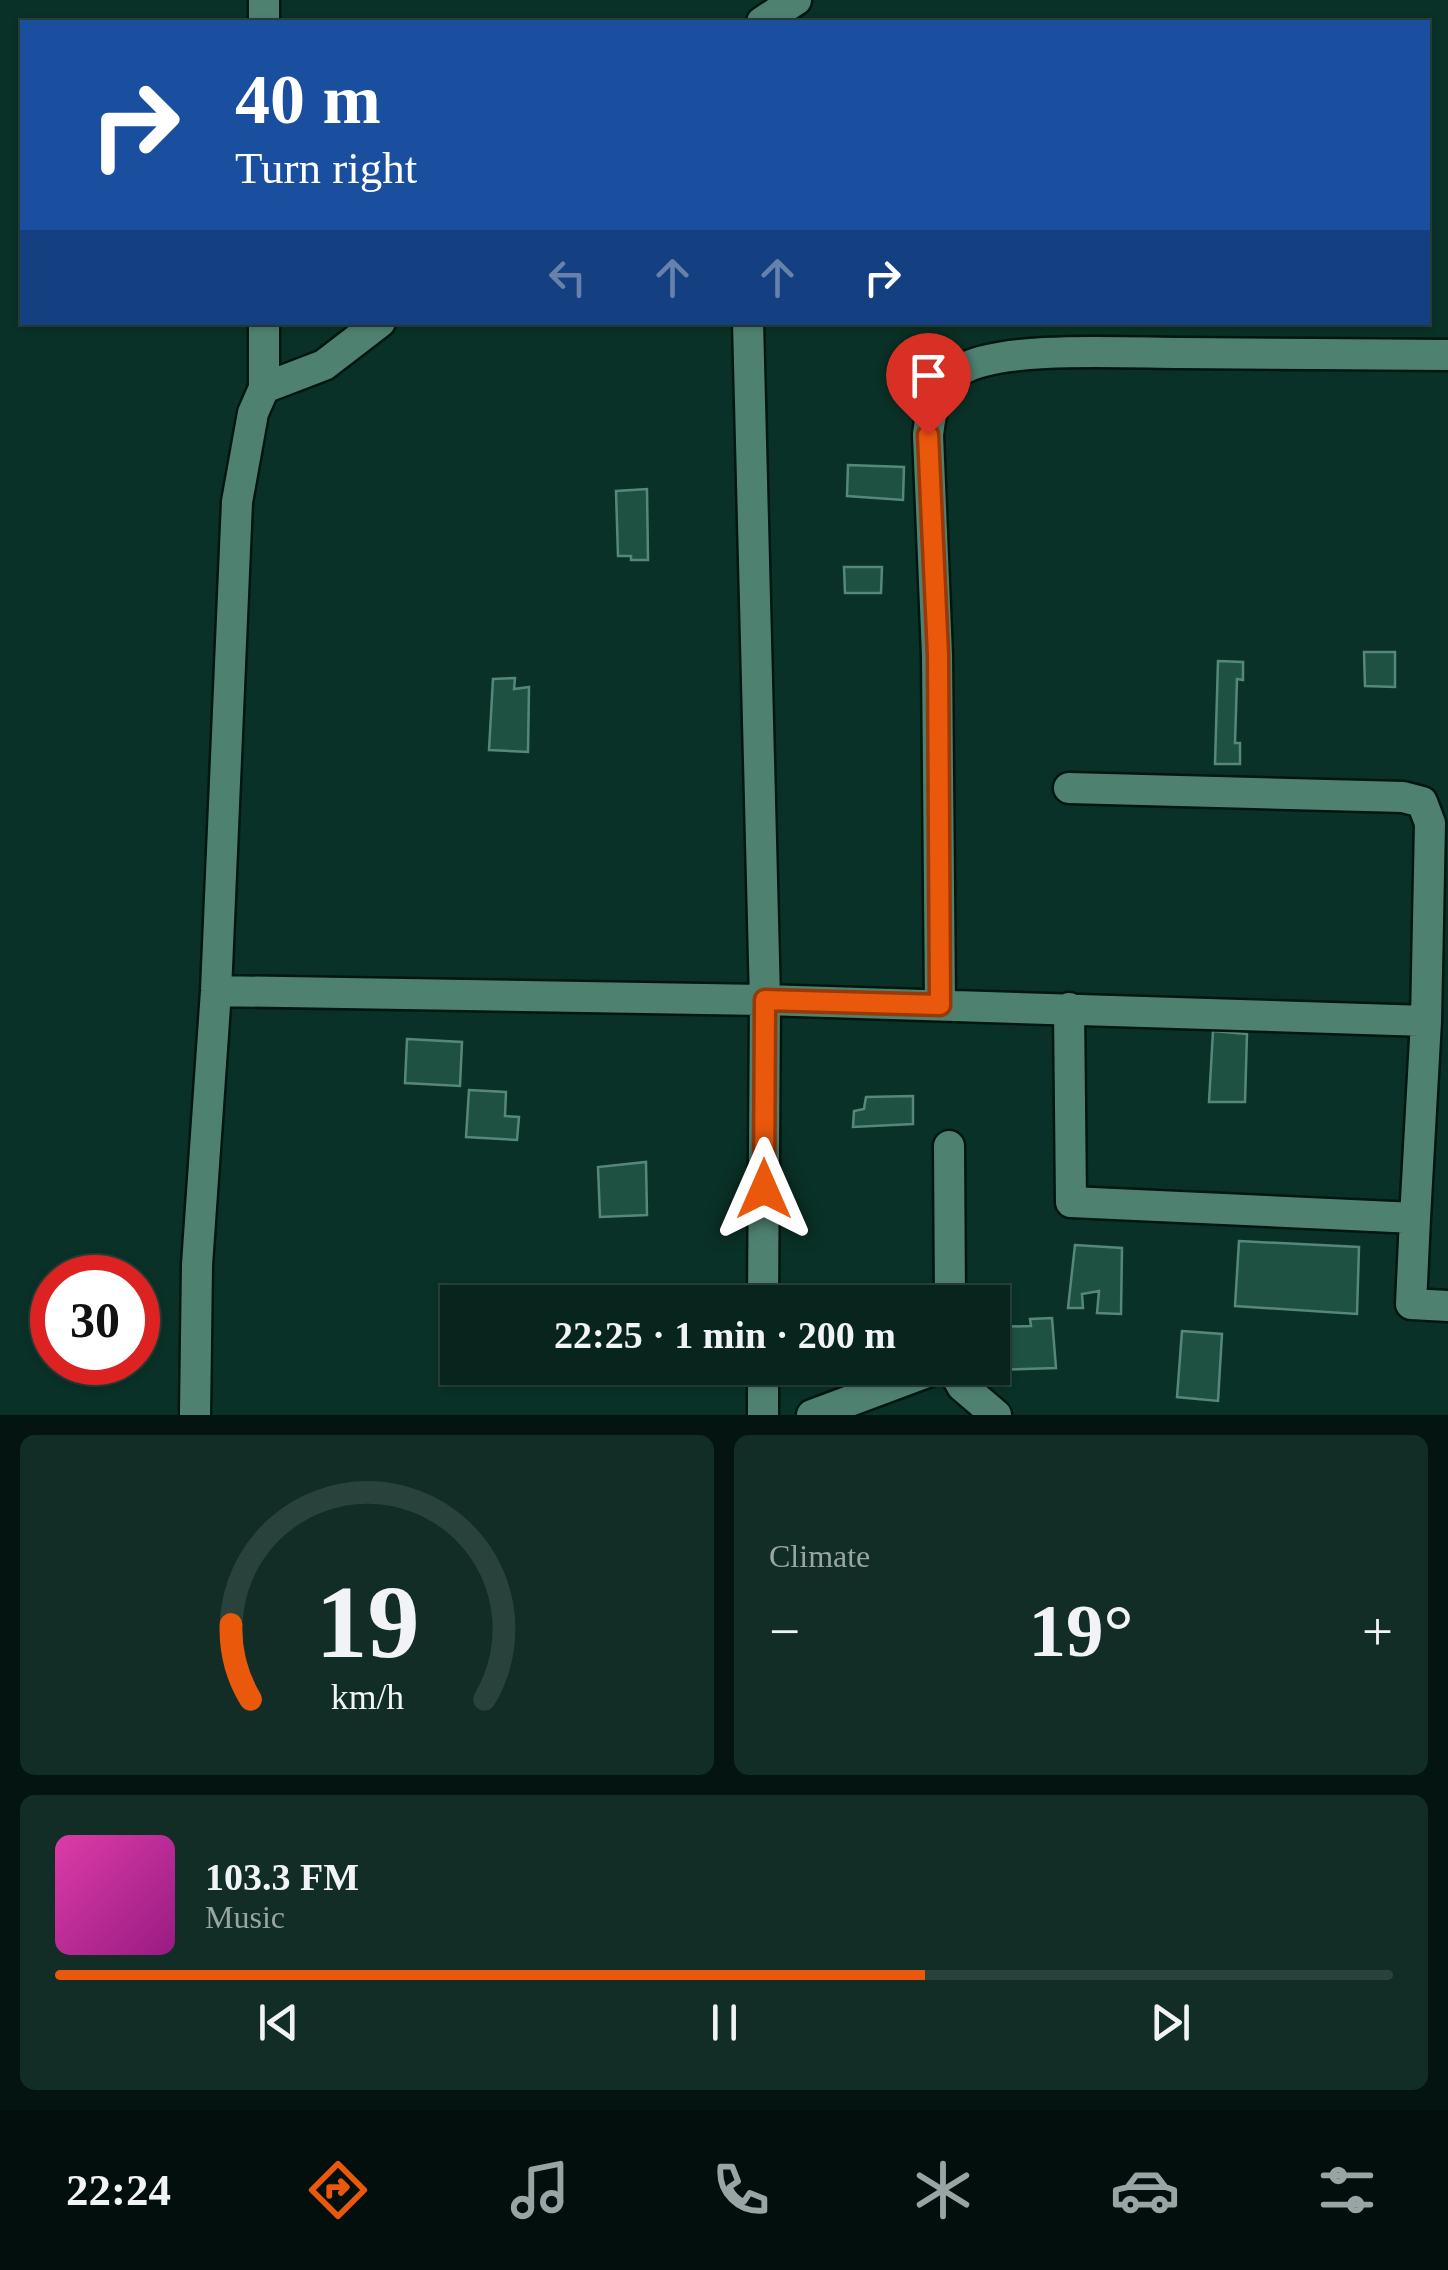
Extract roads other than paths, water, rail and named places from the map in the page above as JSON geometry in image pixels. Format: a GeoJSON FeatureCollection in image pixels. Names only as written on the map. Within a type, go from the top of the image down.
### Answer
{"type":"FeatureCollection","features":[{"type":"Feature","properties":{"kind":"street"},"geometry":{"type":"LineString","coordinates":[[765,20],[796,0]]}},
{"type":"Feature","properties":{"kind":"street"},"geometry":{"type":"LineString","coordinates":[[195,1415],[197,1266],[216,991],[238,502],[252,413],[264,388],[264,325]]}},
{"type":"Feature","properties":{"kind":"street"},"geometry":{"type":"LineString","coordinates":[[264,388],[324,365],[376,325]]}},
{"type":"Feature","properties":{"kind":"street"},"geometry":{"type":"LineString","coordinates":[[748,325],[765,1000],[763,1285]]}},
{"type":"Feature","properties":{"kind":"street"},"geometry":{"type":"LineString","coordinates":[[940,1005],[938,655],[928,435],[930,410],[940,388],[960,370],[985,359],[1060,352],[1448,355]]}},
{"type":"Feature","properties":{"kind":"street"},"geometry":{"type":"LineString","coordinates":[[1068,788],[1403,797],[1422,802],[1430,823],[1426,1022],[1411,1304],[1448,1306]]}},
{"type":"Feature","properties":{"kind":"street"},"geometry":{"type":"LineString","coordinates":[[216,991],[765,1000],[1426,1022]]}},
{"type":"Feature","properties":{"kind":"street"},"geometry":{"type":"LineString","coordinates":[[1068,1008],[1071,1202],[1414,1218]]}},
{"type":"Feature","properties":{"kind":"street"},"geometry":{"type":"LineString","coordinates":[[949,1146],[950,1285]]}},
{"type":"Feature","properties":{"kind":"street"},"geometry":{"type":"LineString","coordinates":[[762,1415],[763,1385]]}},
{"type":"Feature","properties":{"kind":"street"},"geometry":{"type":"LineString","coordinates":[[812,1415],[892,1385]]}},
{"type":"Feature","properties":{"kind":"street"},"geometry":{"type":"LineString","coordinates":[[961,1385],[996,1415]]}}]}
